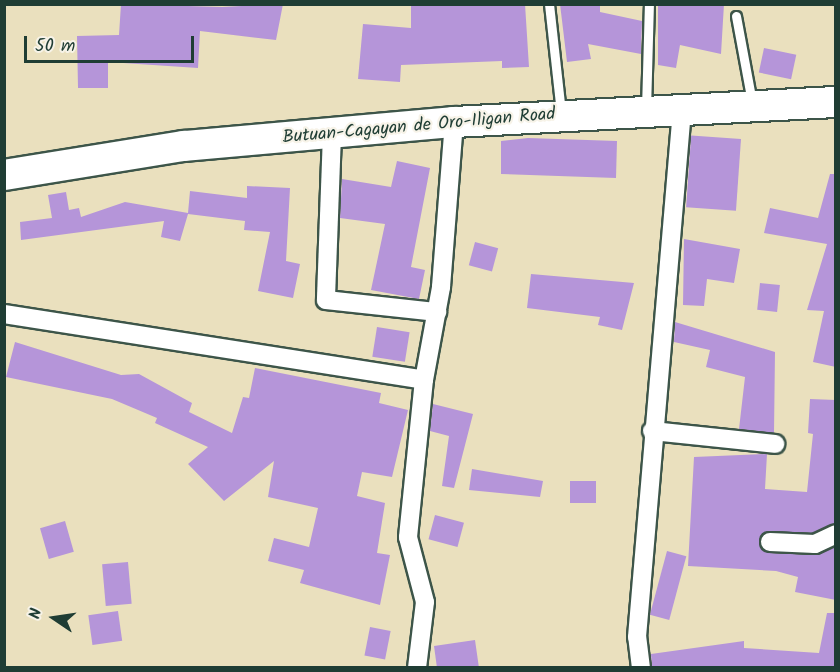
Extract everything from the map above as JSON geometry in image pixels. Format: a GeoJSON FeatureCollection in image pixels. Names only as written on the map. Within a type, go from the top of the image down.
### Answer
{"type":"FeatureCollection","features":[{"type":"Feature","properties":{"kind":"highway","name":"Butuan-Cagayan de Oro-Iligan Road"},"geometry":{"type":"LineString","coordinates":[[4,175],[184,146],[454,122],[561,114],[836,102]]}},
{"type":"Feature","properties":{"kind":"street"},"geometry":{"type":"LineString","coordinates":[[641,668],[637,637],[652,431],[682,110]]}},
{"type":"Feature","properties":{"kind":"street"},"geometry":{"type":"LineString","coordinates":[[417,668],[425,602],[408,537],[424,380],[437,312],[454,122]]}},
{"type":"Feature","properties":{"kind":"street"},"geometry":{"type":"LineString","coordinates":[[332,134],[326,300],[437,312]]}},
{"type":"Feature","properties":{"kind":"street"},"geometry":{"type":"LineString","coordinates":[[4,314],[424,380]]}},
{"type":"Feature","properties":{"kind":"street"},"geometry":{"type":"LineString","coordinates":[[652,431],[776,444]]}},
{"type":"Feature","properties":{"kind":"street"},"geometry":{"type":"LineString","coordinates":[[770,542],[815,544],[836,534]]}},
{"type":"Feature","properties":{"kind":"lane"},"geometry":{"type":"LineString","coordinates":[[549,4],[561,114]]}},
{"type":"Feature","properties":{"kind":"lane"},"geometry":{"type":"LineString","coordinates":[[646,112],[649,4]]}},
{"type":"Feature","properties":{"kind":"lane"},"geometry":{"type":"LineString","coordinates":[[736,16],[753,107]]}},
{"type":"Feature","properties":{"kind":"building"},"geometry":{"type":"Polygon","coordinates":[[[121,4],[222,7],[283,4],[276,40],[200,31],[198,68],[108,62],[108,88],[78,88],[77,36],[119,35],[121,4]]]}},
{"type":"Feature","properties":{"kind":"building"},"geometry":{"type":"Polygon","coordinates":[[[525,4],[529,67],[502,68],[502,61],[401,65],[400,82],[358,79],[363,24],[411,28],[411,6],[525,4]]]}},
{"type":"Feature","properties":{"kind":"building"},"geometry":{"type":"Polygon","coordinates":[[[560,4],[600,4],[600,12],[642,21],[641,54],[588,44],[591,59],[567,62],[560,4]]]}},
{"type":"Feature","properties":{"kind":"building"},"geometry":{"type":"Polygon","coordinates":[[[658,4],[724,4],[721,54],[680,45],[676,68],[658,65],[658,4]]]}},
{"type":"Feature","properties":{"kind":"building"},"geometry":{"type":"Polygon","coordinates":[[[764,48],[796,55],[791,79],[759,72],[764,48]]]}},
{"type":"Feature","properties":{"kind":"building"},"geometry":{"type":"Polygon","coordinates":[[[691,136],[741,139],[736,211],[686,207],[691,136]]]}},
{"type":"Feature","properties":{"kind":"building"},"geometry":{"type":"Polygon","coordinates":[[[528,138],[617,141],[616,178],[501,174],[501,141],[528,138]]]}},
{"type":"Feature","properties":{"kind":"building"},"geometry":{"type":"Polygon","coordinates":[[[397,161],[430,168],[411,267],[425,270],[419,299],[371,290],[385,224],[340,218],[342,179],[391,187],[397,161]]]}},
{"type":"Feature","properties":{"kind":"building"},"geometry":{"type":"Polygon","coordinates":[[[830,174],[836,174],[836,367],[813,362],[824,311],[807,310],[827,244],[764,233],[770,208],[818,218],[830,174]]]}},
{"type":"Feature","properties":{"kind":"building"},"geometry":{"type":"Polygon","coordinates":[[[247,186],[290,188],[286,261],[300,264],[293,298],[258,291],[270,232],[244,230],[245,221],[188,214],[180,241],[161,237],[164,221],[21,240],[20,222],[52,218],[48,195],[66,192],[69,210],[79,208],[81,217],[125,202],[188,213],[190,191],[247,198],[247,186]]]}},
{"type":"Feature","properties":{"kind":"building"},"geometry":{"type":"Polygon","coordinates":[[[684,239],[740,249],[734,283],[707,279],[704,306],[683,305],[684,239]]]}},
{"type":"Feature","properties":{"kind":"building"},"geometry":{"type":"Polygon","coordinates":[[[475,242],[498,248],[492,271],[469,265],[475,242]]]}},
{"type":"Feature","properties":{"kind":"building"},"geometry":{"type":"Polygon","coordinates":[[[531,274],[634,283],[622,330],[598,325],[600,317],[527,308],[531,274]]]}},
{"type":"Feature","properties":{"kind":"building"},"geometry":{"type":"Polygon","coordinates":[[[760,283],[780,285],[777,312],[757,310],[760,283]]]}},
{"type":"Feature","properties":{"kind":"building"},"geometry":{"type":"Polygon","coordinates":[[[675,322],[775,352],[774,433],[739,429],[745,377],[706,367],[710,350],[674,342],[675,322]]]}},
{"type":"Feature","properties":{"kind":"building"},"geometry":{"type":"Polygon","coordinates":[[[377,327],[410,332],[405,362],[372,357],[377,327]]]}},
{"type":"Feature","properties":{"kind":"building"},"geometry":{"type":"Polygon","coordinates":[[[15,342],[121,375],[139,374],[192,403],[189,412],[232,433],[243,397],[249,398],[255,368],[381,393],[379,403],[408,410],[392,477],[362,472],[357,496],[385,503],[377,553],[390,555],[380,605],[300,583],[304,570],[268,561],[274,538],[309,547],[318,508],[268,497],[274,461],[224,501],[188,464],[208,447],[155,423],[157,418],[112,399],[6,377],[15,342]]]}},
{"type":"Feature","properties":{"kind":"building"},"geometry":{"type":"Polygon","coordinates":[[[810,399],[836,400],[836,523],[813,533],[765,532],[759,542],[770,553],[815,555],[836,547],[836,600],[795,592],[798,577],[776,571],[688,566],[694,457],[767,454],[765,489],[807,492],[813,434],[808,433],[810,399]]]}},
{"type":"Feature","properties":{"kind":"building"},"geometry":{"type":"Polygon","coordinates":[[[433,404],[473,414],[454,488],[442,486],[449,436],[430,431],[433,404]]]}},
{"type":"Feature","properties":{"kind":"building"},"geometry":{"type":"Polygon","coordinates":[[[472,469],[543,481],[540,497],[469,490],[472,469]]]}},
{"type":"Feature","properties":{"kind":"building"},"geometry":{"type":"Polygon","coordinates":[[[570,481],[596,481],[596,503],[570,503],[570,481]]]}},
{"type":"Feature","properties":{"kind":"building"},"geometry":{"type":"Polygon","coordinates":[[[435,515],[464,523],[458,547],[429,539],[435,515]]]}},
{"type":"Feature","properties":{"kind":"building"},"geometry":{"type":"Polygon","coordinates":[[[65,521],[74,552],[49,559],[40,528],[65,521]]]}},
{"type":"Feature","properties":{"kind":"building"},"geometry":{"type":"Polygon","coordinates":[[[667,551],[686,556],[669,620],[650,615],[667,551]]]}},
{"type":"Feature","properties":{"kind":"building"},"geometry":{"type":"Polygon","coordinates":[[[128,562],[132,604],[106,606],[102,564],[128,562]]]}},
{"type":"Feature","properties":{"kind":"building"},"geometry":{"type":"Polygon","coordinates":[[[118,611],[122,641],[92,645],[88,615],[118,611]]]}},
{"type":"Feature","properties":{"kind":"building"},"geometry":{"type":"Polygon","coordinates":[[[827,613],[836,613],[836,668],[652,668],[651,654],[744,641],[744,648],[819,653],[827,613]]]}},
{"type":"Feature","properties":{"kind":"building"},"geometry":{"type":"Polygon","coordinates":[[[370,627],[391,631],[385,659],[364,655],[370,627]]]}},
{"type":"Feature","properties":{"kind":"building"},"geometry":{"type":"Polygon","coordinates":[[[475,640],[479,668],[437,668],[434,646],[475,640]]]}}]}
